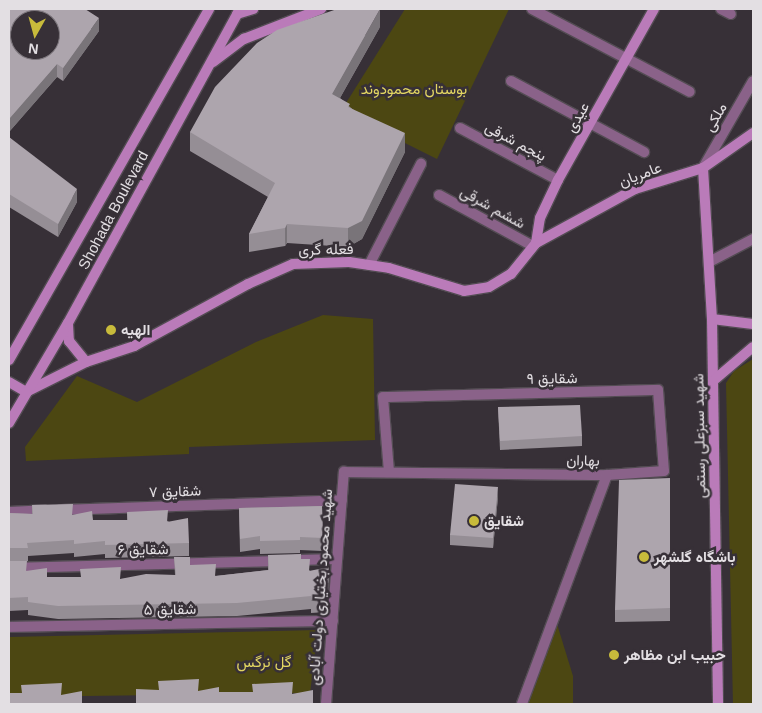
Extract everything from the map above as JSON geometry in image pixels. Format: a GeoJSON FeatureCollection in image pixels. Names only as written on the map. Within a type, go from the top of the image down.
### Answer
{"type":"FeatureCollection","features":[{"type":"Feature","properties":{"kind":"street","name":"Shohada Boulevard"},"geometry":{"type":"LineString","coordinates":[[9,360],[210,9]]}},
{"type":"Feature","properties":{"kind":"street"},"geometry":{"type":"LineString","coordinates":[[239,11],[253,9]]}},
{"type":"Feature","properties":{"kind":"street"},"geometry":{"type":"LineString","coordinates":[[209,64],[244,39],[321,9]]}},
{"type":"Feature","properties":{"kind":"street"},"geometry":{"type":"LineString","coordinates":[[532,9],[628,57],[690,92]]}},
{"type":"Feature","properties":{"kind":"street","name":"عیدی"},"geometry":{"type":"LineString","coordinates":[[535,244],[540,218],[558,180],[654,9]]}},
{"type":"Feature","properties":{"kind":"street"},"geometry":{"type":"LineString","coordinates":[[721,9],[731,14]]}},
{"type":"Feature","properties":{"kind":"street","name":"Shohada Boulevard"},"geometry":{"type":"LineString","coordinates":[[9,422],[68,324],[239,11]]}},
{"type":"Feature","properties":{"kind":"street"},"geometry":{"type":"LineString","coordinates":[[512,81],[644,152]]}},
{"type":"Feature","properties":{"kind":"street","name":"ملکی"},"geometry":{"type":"LineString","coordinates":[[703,168],[753,81]]}},
{"type":"Feature","properties":{"kind":"street","name":"پنجم شرقی"},"geometry":{"type":"LineString","coordinates":[[460,128],[558,180]]}},
{"type":"Feature","properties":{"kind":"street","name":"عامریان"},"geometry":{"type":"LineString","coordinates":[[535,244],[635,189],[703,168],[753,133]]}},
{"type":"Feature","properties":{"kind":"street"},"geometry":{"type":"LineString","coordinates":[[369,265],[421,164]]}},
{"type":"Feature","properties":{"kind":"street","name":"شهید سبزعلی رستمی"},"geometry":{"type":"LineString","coordinates":[[703,168],[712,319],[718,704]]}},
{"type":"Feature","properties":{"kind":"street","name":"ششم شرقی"},"geometry":{"type":"LineString","coordinates":[[439,194],[535,244]]}},
{"type":"Feature","properties":{"kind":"street"},"geometry":{"type":"LineString","coordinates":[[709,262],[753,239]]}},
{"type":"Feature","properties":{"kind":"street","name":"فعله گری"},"geometry":{"type":"LineString","coordinates":[[26,392],[86,362],[134,346],[248,284],[293,264],[349,262],[389,268],[464,291],[489,287],[511,274],[535,244]]}},
{"type":"Feature","properties":{"kind":"street"},"geometry":{"type":"LineString","coordinates":[[712,319],[753,324]]}},
{"type":"Feature","properties":{"kind":"street"},"geometry":{"type":"LineString","coordinates":[[68,324],[69,341],[86,362]]}},
{"type":"Feature","properties":{"kind":"street"},"geometry":{"type":"LineString","coordinates":[[713,381],[753,347]]}},
{"type":"Feature","properties":{"kind":"street"},"geometry":{"type":"LineString","coordinates":[[9,382],[26,392]]}},
{"type":"Feature","properties":{"kind":"street","name":"شقایق ۹"},"geometry":{"type":"LineString","coordinates":[[389,472],[383,397],[658,390],[664,471],[607,475]]}},
{"type":"Feature","properties":{"kind":"street","name":"بهاران"},"geometry":{"type":"LineString","coordinates":[[344,472],[607,475],[522,704]]}},
{"type":"Feature","properties":{"kind":"street","name":"شهید محمود بختیاری دولت آبادی"},"geometry":{"type":"LineString","coordinates":[[326,704],[344,472]]}},
{"type":"Feature","properties":{"kind":"street","name":"شقایق ۷"},"geometry":{"type":"LineString","coordinates":[[9,512],[342,500]]}},
{"type":"Feature","properties":{"kind":"street","name":"شقایق ۶"},"geometry":{"type":"LineString","coordinates":[[9,568],[338,559]]}},
{"type":"Feature","properties":{"kind":"street","name":"شقایق ۵"},"geometry":{"type":"LineString","coordinates":[[9,627],[333,621]]}},
{"type":"Feature","properties":{"kind":"green space","name":"بوستان محمودوند"},"geometry":{"type":"Polygon","coordinates":[[[405,9],[509,9],[437,159],[341,111],[405,9]]]}},
{"type":"Feature","properties":{"kind":"green space"},"geometry":{"type":"Polygon","coordinates":[[[323,315],[373,319],[375,440],[189,447],[189,454],[26,461],[25,447],[77,376],[137,402],[256,342],[323,315]]]}},
{"type":"Feature","properties":{"kind":"green space"},"geometry":{"type":"Polygon","coordinates":[[[753,359],[753,704],[733,704],[726,383],[734,371],[753,359]]]}},
{"type":"Feature","properties":{"kind":"green space"},"geometry":{"type":"Polygon","coordinates":[[[557,624],[573,676],[573,704],[528,704],[557,624]]]}},
{"type":"Feature","properties":{"kind":"green space","name":"گل نرگس"},"geometry":{"type":"Polygon","coordinates":[[[318,630],[310,693],[9,697],[9,637],[318,630]]]}},
{"type":"Feature","properties":{"kind":"building"},"geometry":{"type":"Polygon","coordinates":[[[9,9],[85,9],[99,18],[63,68],[57,64],[9,119],[9,9]]]}},
{"type":"Feature","properties":{"kind":"building"},"geometry":{"type":"Polygon","coordinates":[[[337,9],[380,9],[332,94],[350,104],[348,107],[405,133],[362,221],[348,228],[287,224],[285,228],[249,234],[275,183],[190,132],[215,87],[257,43],[277,30],[337,9]]]}},
{"type":"Feature","properties":{"kind":"building"},"geometry":{"type":"Polygon","coordinates":[[[9,137],[77,189],[58,224],[9,194],[9,137]]]}},
{"type":"Feature","properties":{"kind":"building"},"geometry":{"type":"Polygon","coordinates":[[[580,405],[582,436],[500,441],[498,407],[580,405]]]}},
{"type":"Feature","properties":{"kind":"building","name":"باشگاه گلشهر"},"geometry":{"type":"Polygon","coordinates":[[[670,478],[670,608],[615,610],[619,480],[670,478]]]}},
{"type":"Feature","properties":{"kind":"building","name":"شقایق"},"geometry":{"type":"Polygon","coordinates":[[[455,484],[498,487],[493,538],[450,535],[455,484]]]}},
{"type":"Feature","properties":{"kind":"building"},"geometry":{"type":"Polygon","coordinates":[[[73,504],[72,515],[92,511],[93,520],[128,520],[127,512],[168,510],[167,522],[188,518],[189,543],[105,545],[105,541],[74,544],[74,540],[27,543],[28,548],[10,548],[9,513],[33,514],[32,505],[73,504]]]}},
{"type":"Feature","properties":{"kind":"building"},"geometry":{"type":"Polygon","coordinates":[[[322,506],[323,538],[300,537],[300,540],[260,541],[260,536],[240,539],[239,508],[322,506]]]}},
{"type":"Feature","properties":{"kind":"building"},"geometry":{"type":"Polygon","coordinates":[[[301,554],[301,559],[310,559],[309,571],[329,567],[326,599],[311,600],[311,596],[237,603],[58,606],[28,602],[28,597],[9,598],[9,561],[27,561],[26,571],[47,568],[47,577],[81,577],[80,569],[121,567],[120,579],[146,574],[176,575],[174,557],[190,557],[190,565],[216,564],[215,576],[269,570],[268,555],[301,554]]]}},
{"type":"Feature","properties":{"kind":"building"},"geometry":{"type":"Polygon","coordinates":[[[199,679],[198,691],[219,687],[219,692],[253,692],[252,684],[293,682],[292,694],[313,690],[313,704],[136,704],[136,689],[159,690],[158,681],[199,679]]]}},
{"type":"Feature","properties":{"kind":"building"},"geometry":{"type":"Polygon","coordinates":[[[62,683],[61,695],[82,691],[82,704],[9,704],[9,693],[22,693],[21,685],[62,683]]]}},
{"type":"Feature","properties":{"kind":"place","name":"الهیه"},"geometry":{"type":"Point","coordinates":[111,330]}},
{"type":"Feature","properties":{"kind":"place","name":"شقایق"},"geometry":{"type":"Point","coordinates":[474,521]}},
{"type":"Feature","properties":{"kind":"place","name":"باشگاه گلشهر"},"geometry":{"type":"Point","coordinates":[644,557]}},
{"type":"Feature","properties":{"kind":"place","name":"حبیب ابن مظاهر"},"geometry":{"type":"Point","coordinates":[614,655]}}]}
